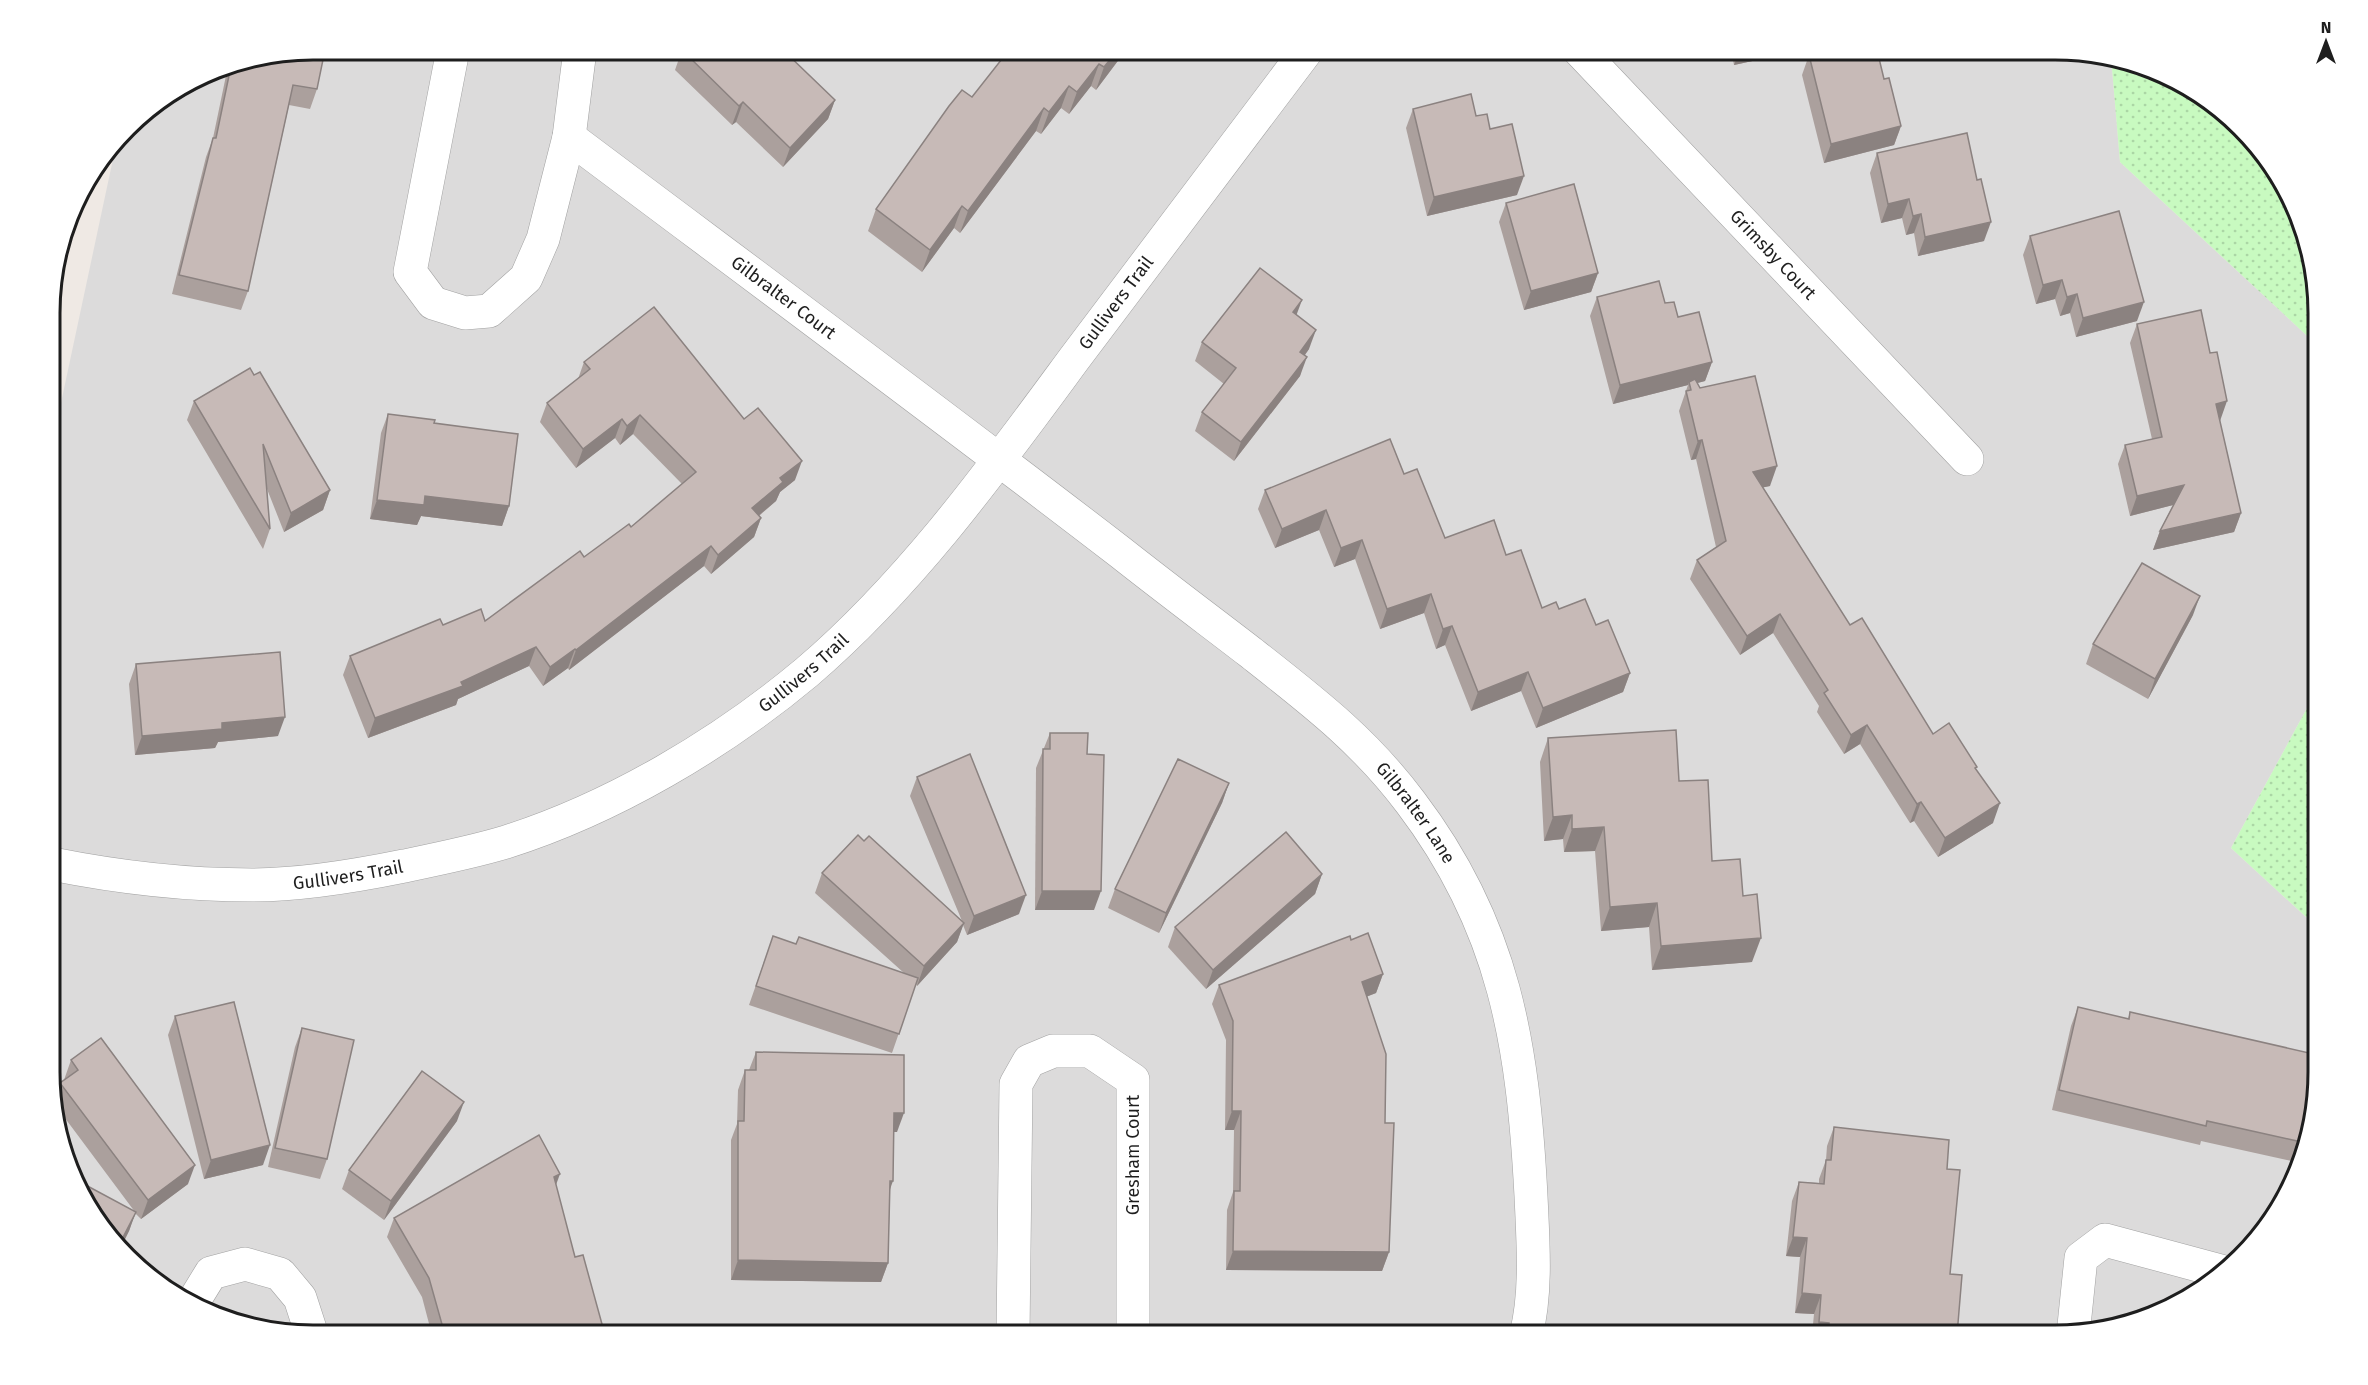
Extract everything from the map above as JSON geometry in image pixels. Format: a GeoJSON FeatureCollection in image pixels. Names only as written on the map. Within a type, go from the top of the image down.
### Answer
{"type":"FeatureCollection","features":[{"type":"Feature","properties":{"kind":"street"},"geometry":{"type":"LineString","coordinates":[[451,60],[410,272],[433,303],[465,312],[489,311],[526,278],[543,239],[569,137],[579,60]]}},
{"type":"Feature","properties":{"kind":"street","name":"Gullivers Trail"},"geometry":{"type":"LineString","coordinates":[[60,866],[99,873],[189,882],[253,885],[300,882],[369,873],[495,844],[597,807],[658,774],[737,724],[808,670],[878,604],[999,460],[1299,60]]}},
{"type":"Feature","properties":{"kind":"street","name":"Grimsby Court"},"geometry":{"type":"LineString","coordinates":[[1588,60],[1967,459]]}},
{"type":"Feature","properties":{"kind":"street","name":"Gilbralter Court"},"geometry":{"type":"LineString","coordinates":[[569,137],[999,460]]}},
{"type":"Feature","properties":{"kind":"street","name":"Gilbralter Lane"},"geometry":{"type":"LineString","coordinates":[[999,460],[1308,697],[1369,750],[1412,804],[1447,856],[1475,907],[1498,964],[1512,1019],[1522,1085],[1533,1231],[1531,1308],[1528,1325]]}},
{"type":"Feature","properties":{"kind":"street","name":"Gresham Court"},"geometry":{"type":"LineString","coordinates":[[1013,1325],[1016,1084],[1029,1060],[1053,1051],[1090,1051],[1133,1080],[1133,1325]]}},
{"type":"Feature","properties":{"kind":"street"},"geometry":{"type":"LineString","coordinates":[[2074,1324],[2081,1258],[2105,1240],[2214,1269]]}},
{"type":"Feature","properties":{"kind":"street"},"geometry":{"type":"LineString","coordinates":[[197,1297],[211,1273],[245,1264],[280,1274],[300,1298],[309,1325]]}},
{"type":"Feature","properties":{"kind":"shaded area"},"geometry":{"type":"Polygon","coordinates":[[[313,60],[2055,60],[2088,62],[2112,67],[2120,162],[2308,337],[2308,706],[2231,848],[2308,919],[2308,1072],[2306,1105],[2295,1153],[2274,1199],[2256,1226],[2234,1251],[2209,1273],[2182,1291],[2152,1306],[2088,1323],[2055,1325],[313,1325],[280,1323],[232,1312],[201,1299],[172,1282],[146,1262],[123,1239],[103,1213],[86,1184],[73,1153],[65,1121],[60,1072],[60,408],[113,157],[146,123],[186,94],[232,73],[280,62],[313,60]]]}},
{"type":"Feature","properties":{"kind":"green space"},"geometry":{"type":"Polygon","coordinates":[[[2112,67],[2152,79],[2182,94],[2209,112],[2234,134],[2265,172],[2282,201],[2295,232],[2306,280],[2308,337],[2120,162],[2112,67]]]}},
{"type":"Feature","properties":{"kind":"green space"},"geometry":{"type":"Polygon","coordinates":[[[2308,706],[2308,919],[2231,848],[2308,706]]]}},
{"type":"Feature","properties":{"kind":"building"},"geometry":{"type":"Polygon","coordinates":[[[323,60],[317,89],[293,85],[248,291],[179,275],[213,138],[216,138],[229,74],[280,62],[323,60]]]}},
{"type":"Feature","properties":{"kind":"building"},"geometry":{"type":"Polygon","coordinates":[[[692,60],[793,60],[835,100],[790,148],[743,102],[739,106],[692,60]]]}},
{"type":"Feature","properties":{"kind":"building"},"geometry":{"type":"Polygon","coordinates":[[[1001,60],[1110,60],[1104,67],[1099,64],[1077,92],[1069,86],[1049,112],[1044,108],[968,211],[962,206],[930,250],[876,209],[962,90],[972,97],[1001,60]]]}},
{"type":"Feature","properties":{"kind":"building"},"geometry":{"type":"Polygon","coordinates":[[[1810,60],[1879,60],[1884,79],[1889,78],[1901,126],[1831,144],[1810,60]]]}},
{"type":"Feature","properties":{"kind":"building"},"geometry":{"type":"Polygon","coordinates":[[[1471,94],[1476,116],[1487,114],[1490,129],[1512,124],[1524,176],[1434,197],[1413,109],[1471,94]]]}},
{"type":"Feature","properties":{"kind":"building"},"geometry":{"type":"Polygon","coordinates":[[[1967,133],[1977,180],[1981,179],[1991,222],[1925,237],[1921,214],[1913,216],[1909,199],[1888,204],[1877,153],[1967,133]]]}},
{"type":"Feature","properties":{"kind":"building"},"geometry":{"type":"Polygon","coordinates":[[[1574,184],[1598,273],[1531,291],[1506,203],[1574,184]]]}},
{"type":"Feature","properties":{"kind":"building"},"geometry":{"type":"Polygon","coordinates":[[[2119,211],[2144,302],[2083,318],[2077,294],[2067,297],[2062,280],[2043,285],[2030,236],[2119,211]]]}},
{"type":"Feature","properties":{"kind":"building"},"geometry":{"type":"Polygon","coordinates":[[[1260,268],[1302,300],[1293,312],[1316,330],[1300,352],[1307,357],[1241,442],[1202,412],[1236,368],[1202,342],[1260,268]]]}},
{"type":"Feature","properties":{"kind":"building"},"geometry":{"type":"Polygon","coordinates":[[[1659,281],[1665,303],[1674,302],[1678,317],[1699,312],[1712,362],[1620,385],[1597,297],[1659,281]]]}},
{"type":"Feature","properties":{"kind":"building"},"geometry":{"type":"Polygon","coordinates":[[[654,307],[744,419],[758,408],[802,461],[780,478],[783,482],[752,508],[761,518],[718,555],[711,546],[576,650],[550,667],[536,647],[461,682],[463,686],[375,718],[350,656],[440,619],[443,625],[481,609],[485,621],[580,551],[584,557],[629,524],[631,527],[696,472],[640,415],[627,426],[622,419],[583,449],[547,403],[590,369],[584,362],[654,307]]]}},
{"type":"Feature","properties":{"kind":"building"},"geometry":{"type":"Polygon","coordinates":[[[2201,310],[2210,353],[2217,352],[2227,401],[2216,404],[2241,513],[2160,531],[2184,485],[2137,496],[2125,445],[2162,437],[2137,324],[2201,310]]]}},
{"type":"Feature","properties":{"kind":"building"},"geometry":{"type":"Polygon","coordinates":[[[250,368],[254,375],[260,372],[330,490],[291,513],[263,444],[270,529],[194,401],[250,368]]]}},
{"type":"Feature","properties":{"kind":"building"},"geometry":{"type":"Polygon","coordinates":[[[1755,376],[1777,466],[1753,472],[1850,625],[1862,618],[1933,734],[1949,723],[1977,767],[1975,768],[2000,803],[1945,838],[1921,802],[1917,804],[1867,725],[1851,735],[1824,693],[1828,690],[1780,614],[1747,636],[1697,560],[1726,541],[1702,440],[1698,441],[1686,391],[1691,390],[1689,382],[1695,379],[1700,388],[1755,376]]]}},
{"type":"Feature","properties":{"kind":"building"},"geometry":{"type":"Polygon","coordinates":[[[388,414],[435,420],[434,423],[518,434],[509,506],[425,496],[424,505],[377,500],[388,414]]]}},
{"type":"Feature","properties":{"kind":"building"},"geometry":{"type":"Polygon","coordinates":[[[1390,439],[1404,474],[1417,469],[1445,538],[1494,520],[1506,555],[1521,550],[1542,608],[1556,602],[1559,609],[1585,599],[1596,625],[1608,620],[1630,673],[1543,708],[1528,672],[1478,692],[1452,626],[1443,629],[1431,594],[1387,609],[1362,540],[1341,548],[1326,510],[1282,529],[1265,490],[1390,439]]]}},
{"type":"Feature","properties":{"kind":"building"},"geometry":{"type":"Polygon","coordinates":[[[2142,563],[2200,596],[2155,679],[2093,644],[2142,563]]]}},
{"type":"Feature","properties":{"kind":"building"},"geometry":{"type":"Polygon","coordinates":[[[280,652],[285,717],[222,723],[222,729],[142,736],[136,664],[280,652]]]}},
{"type":"Feature","properties":{"kind":"building"},"geometry":{"type":"Polygon","coordinates":[[[1676,730],[1679,781],[1708,780],[1712,861],[1740,859],[1743,896],[1757,894],[1761,938],[1661,946],[1657,903],[1610,907],[1604,827],[1572,829],[1572,815],[1553,817],[1548,738],[1676,730]]]}},
{"type":"Feature","properties":{"kind":"building"},"geometry":{"type":"Polygon","coordinates":[[[1050,733],[1088,733],[1087,754],[1104,755],[1101,891],[1042,891],[1043,749],[1050,749],[1050,733]]]}},
{"type":"Feature","properties":{"kind":"building"},"geometry":{"type":"Polygon","coordinates":[[[970,754],[1026,895],[974,916],[917,777],[970,754]]]}},
{"type":"Feature","properties":{"kind":"building"},"geometry":{"type":"Polygon","coordinates":[[[1178,759],[1229,783],[1166,913],[1115,889],[1178,759]]]}},
{"type":"Feature","properties":{"kind":"building"},"geometry":{"type":"Polygon","coordinates":[[[1286,832],[1322,874],[1213,970],[1175,927],[1286,832]]]}},
{"type":"Feature","properties":{"kind":"building"},"geometry":{"type":"Polygon","coordinates":[[[858,835],[864,841],[869,836],[964,923],[924,966],[822,873],[858,835]]]}},
{"type":"Feature","properties":{"kind":"building"},"geometry":{"type":"Polygon","coordinates":[[[1368,933],[1383,974],[1362,982],[1386,1054],[1385,1123],[1394,1123],[1389,1252],[1233,1251],[1234,1191],[1240,1191],[1241,1111],[1232,1111],[1233,1021],[1219,985],[1350,936],[1351,940],[1368,933]]]}},
{"type":"Feature","properties":{"kind":"building"},"geometry":{"type":"Polygon","coordinates":[[[773,936],[796,944],[799,937],[918,978],[899,1034],[756,986],[773,936]]]}},
{"type":"Feature","properties":{"kind":"building"},"geometry":{"type":"Polygon","coordinates":[[[234,1002],[270,1145],[211,1160],[175,1016],[234,1002]]]}},
{"type":"Feature","properties":{"kind":"building"},"geometry":{"type":"Polygon","coordinates":[[[2078,1007],[2129,1019],[2130,1012],[2308,1053],[2306,1105],[2298,1141],[2207,1121],[2206,1126],[2059,1090],[2078,1007]]]}},
{"type":"Feature","properties":{"kind":"building"},"geometry":{"type":"Polygon","coordinates":[[[302,1028],[354,1040],[327,1159],[275,1148],[302,1028]]]}},
{"type":"Feature","properties":{"kind":"building"},"geometry":{"type":"Polygon","coordinates":[[[101,1038],[195,1165],[148,1200],[61,1084],[78,1070],[71,1060],[101,1038]]]}},
{"type":"Feature","properties":{"kind":"building"},"geometry":{"type":"Polygon","coordinates":[[[756,1052],[904,1055],[904,1113],[894,1113],[888,1263],[738,1260],[738,1121],[744,1121],[745,1070],[756,1070],[756,1052]]]}},
{"type":"Feature","properties":{"kind":"building"},"geometry":{"type":"Polygon","coordinates":[[[422,1071],[464,1102],[391,1201],[349,1170],[422,1071]]]}},
{"type":"Feature","properties":{"kind":"building"},"geometry":{"type":"Polygon","coordinates":[[[1834,1127],[1949,1140],[1947,1169],[1960,1170],[1950,1274],[1962,1275],[1958,1325],[1829,1325],[1829,1323],[1819,1322],[1821,1295],[1802,1293],[1807,1238],[1793,1237],[1799,1182],[1824,1184],[1826,1160],[1831,1160],[1834,1127]]]}},
{"type":"Feature","properties":{"kind":"building"},"geometry":{"type":"Polygon","coordinates":[[[539,1135],[560,1174],[554,1177],[575,1257],[583,1255],[602,1325],[442,1325],[429,1278],[394,1218],[539,1135]]]}},
{"type":"Feature","properties":{"kind":"building"},"geometry":{"type":"Polygon","coordinates":[[[87,1186],[136,1212],[122,1238],[103,1213],[87,1186]]]}}]}
